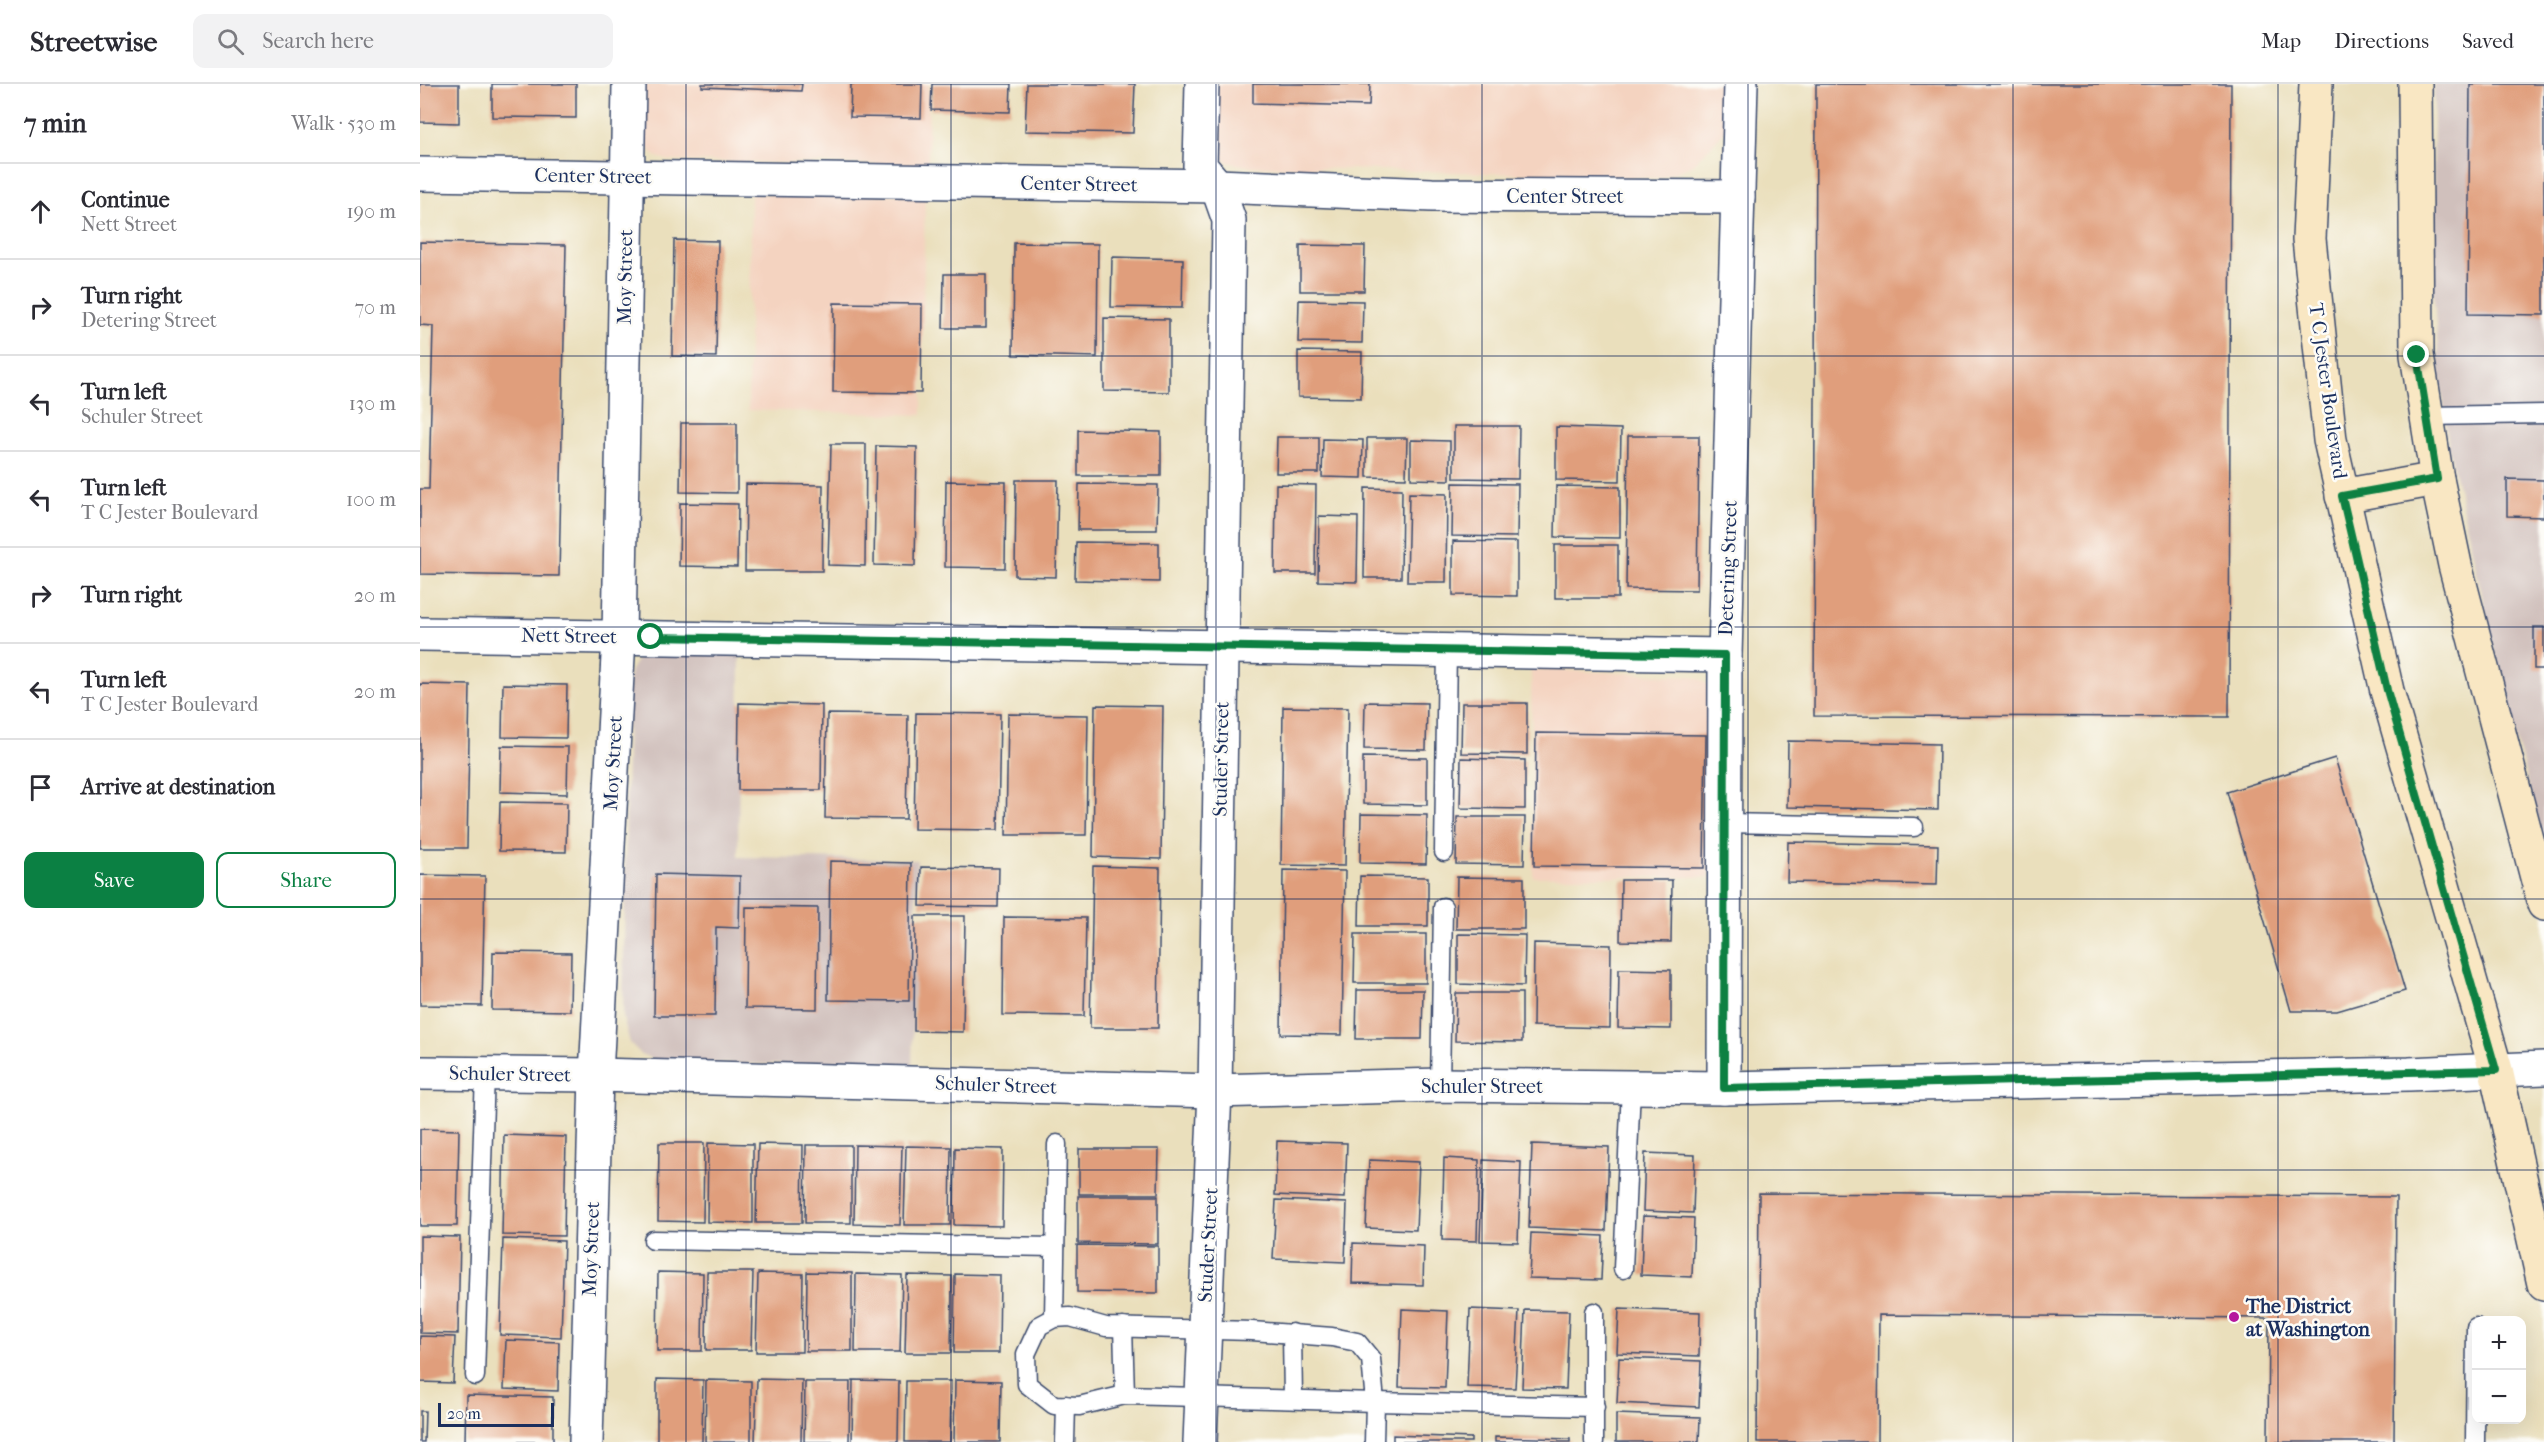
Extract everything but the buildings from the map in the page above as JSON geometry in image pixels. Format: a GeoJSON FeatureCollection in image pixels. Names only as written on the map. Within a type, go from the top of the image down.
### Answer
{"type":"FeatureCollection","features":[{"type":"Feature","properties":{"kind":"main road","name":"T C Jester Boulevard"},"geometry":{"type":"LineString","coordinates":[[2316,84],[2309,239],[2330,440],[2387,690],[2496,1070],[2544,1284]]}},
{"type":"Feature","properties":{"kind":"main road"},"geometry":{"type":"LineString","coordinates":[[2415,84],[2417,355],[2437,479],[2455,565],[2544,904]]}},
{"type":"Feature","properties":{"kind":"main road"},"geometry":{"type":"LineString","coordinates":[[2342,496],[2437,479]]}},
{"type":"Feature","properties":{"kind":"street","name":"Moy Street"},"geometry":{"type":"LineString","coordinates":[[586,1442],[596,1075],[619,637],[629,84]]}},
{"type":"Feature","properties":{"kind":"street","name":"Studer Street"},"geometry":{"type":"LineString","coordinates":[[1200,1442],[1200,1396],[1215,1091],[1229,219],[1217,186],[1200,166],[1202,84]]}},
{"type":"Feature","properties":{"kind":"street","name":"Detering Street"},"geometry":{"type":"LineString","coordinates":[[1724,1088],[1725,655],[1741,84]]}},
{"type":"Feature","properties":{"kind":"street","name":"Center Street"},"geometry":{"type":"LineString","coordinates":[[420,174],[1217,186],[1432,195],[1738,197]]}},
{"type":"Feature","properties":{"kind":"street","name":"Nett Street"},"geometry":{"type":"LineString","coordinates":[[420,634],[1223,645],[1725,655]]}},
{"type":"Feature","properties":{"kind":"street","name":"Schuler Street"},"geometry":{"type":"LineString","coordinates":[[420,1073],[596,1075],[1215,1091],[1440,1085],[1724,1088],[2544,1068]]}},
{"type":"Feature","properties":{"kind":"lane"},"geometry":{"type":"LineString","coordinates":[[2427,416],[2544,414]]}},
{"type":"Feature","properties":{"kind":"lane"},"geometry":{"type":"LineString","coordinates":[[1444,852],[1447,650]]}},
{"type":"Feature","properties":{"kind":"lane"},"geometry":{"type":"LineString","coordinates":[[1725,824],[1914,827]]}},
{"type":"Feature","properties":{"kind":"lane"},"geometry":{"type":"LineString","coordinates":[[1440,1085],[1443,907]]}},
{"type":"Feature","properties":{"kind":"lane"},"geometry":{"type":"LineString","coordinates":[[475,1376],[485,1073]]}},
{"type":"Feature","properties":{"kind":"lane"},"geometry":{"type":"LineString","coordinates":[[1623,1269],[1630,1087]]}},
{"type":"Feature","properties":{"kind":"lane"},"geometry":{"type":"LineString","coordinates":[[1054,1318],[1057,1144]]}},
{"type":"Feature","properties":{"kind":"lane"},"geometry":{"type":"LineString","coordinates":[[652,1240],[1055,1247]]}},
{"type":"Feature","properties":{"kind":"lane"},"geometry":{"type":"LineString","coordinates":[[1594,1312],[1594,1442]]}},
{"type":"Feature","properties":{"kind":"lane"},"geometry":{"type":"LineString","coordinates":[[1374,1442],[1375,1402],[1371,1359],[1357,1342],[1292,1334],[1106,1327],[1070,1317],[1054,1318],[1039,1326],[1026,1354],[1027,1384],[1054,1405],[1079,1406],[1125,1395],[1200,1396],[1375,1402],[1595,1407]]}},
{"type":"Feature","properties":{"kind":"lane"},"geometry":{"type":"LineString","coordinates":[[1123,1327],[1125,1395]]}},
{"type":"Feature","properties":{"kind":"lane"},"geometry":{"type":"LineString","coordinates":[[1292,1334],[1293,1399]]}},
{"type":"Feature","properties":{"kind":"lane"},"geometry":{"type":"LineString","coordinates":[[2475,1442],[2476,1370]]}},
{"type":"Feature","properties":{"kind":"lane"},"geometry":{"type":"LineString","coordinates":[[1065,1442],[1066,1405]]}},
{"type":"Feature","properties":{"kind":"shaded area"},"geometry":{"type":"Polygon","coordinates":[[[644,84],[929,84],[928,165],[671,161],[656,157],[646,146],[642,128],[644,84]]]}},
{"type":"Feature","properties":{"kind":"shaded area"},"geometry":{"type":"Polygon","coordinates":[[[1217,84],[1731,84],[1726,130],[1690,167],[1659,178],[1246,166],[1227,162],[1215,147],[1217,84]]]}},
{"type":"Feature","properties":{"kind":"shaded area"},"geometry":{"type":"Polygon","coordinates":[[[2434,84],[2544,84],[2544,843],[2506,701],[2449,448],[2440,377],[2433,286],[2434,84]]]}},
{"type":"Feature","properties":{"kind":"shaded area"},"geometry":{"type":"Polygon","coordinates":[[[751,194],[925,195],[922,415],[748,410],[751,194]]]}},
{"type":"Feature","properties":{"kind":"shaded area"},"geometry":{"type":"Polygon","coordinates":[[[650,648],[740,650],[738,857],[917,860],[912,1067],[660,1062],[641,1054],[630,1043],[623,1017],[628,684],[631,670],[639,657],[650,648]]]}},
{"type":"Feature","properties":{"kind":"shaded area"},"geometry":{"type":"Polygon","coordinates":[[[1531,669],[1690,676],[1708,685],[1710,695],[1709,877],[1533,877],[1531,669]]]}},
{"type":"Feature","properties":{"kind":"place","name":"The District at Washington"},"geometry":{"type":"Point","coordinates":[2234,1317]}},
{"type":"Feature","properties":{"kind":"route"},"geometry":{"type":"LineString","coordinates":[[651,637],[1725,655],[1724,1088],[2409,1074],[2496,1070],[2387,690],[2342,496],[2437,479],[2417,355]]}}]}
